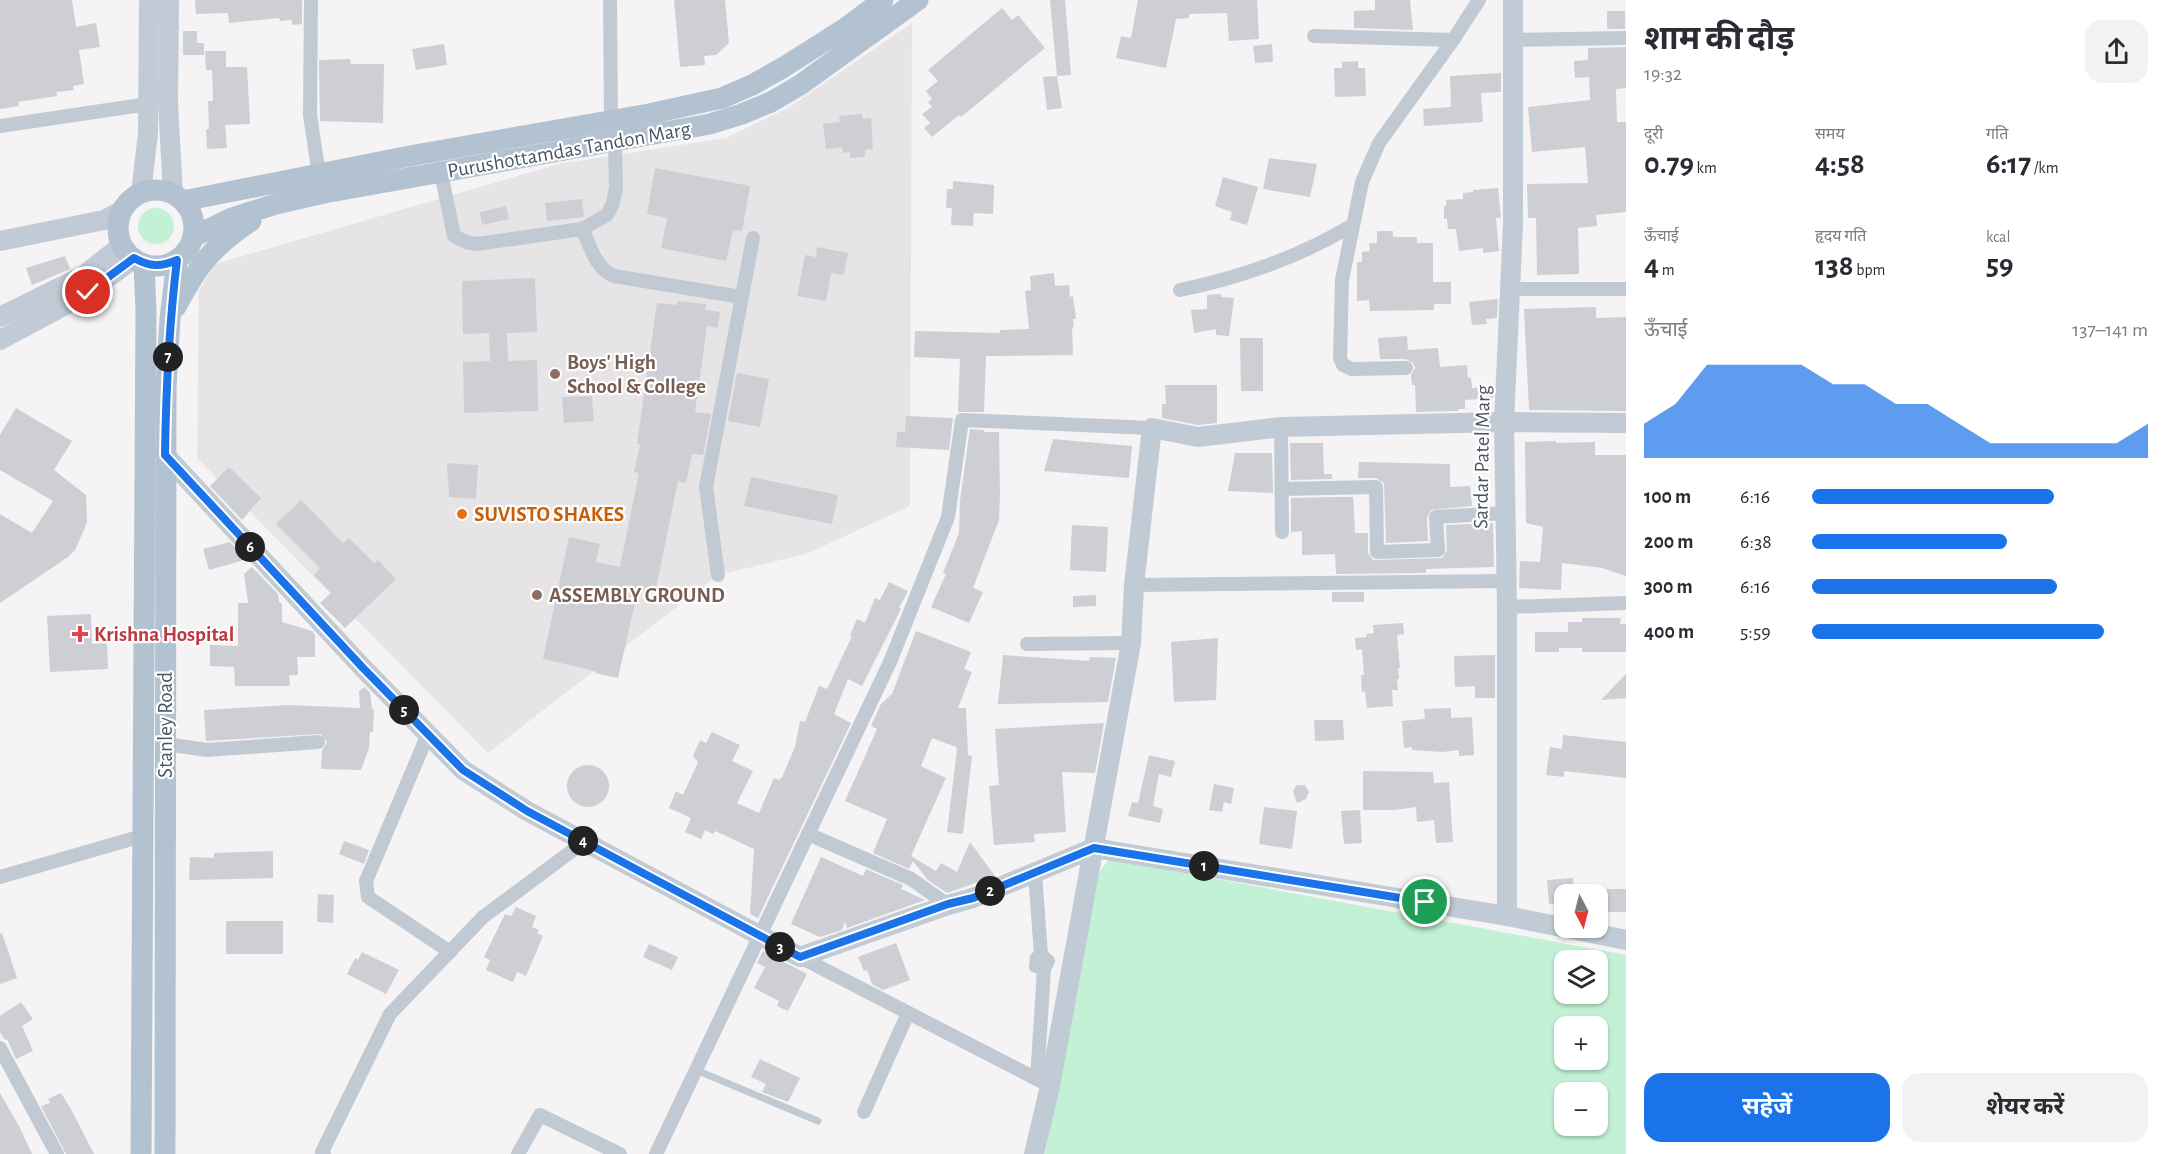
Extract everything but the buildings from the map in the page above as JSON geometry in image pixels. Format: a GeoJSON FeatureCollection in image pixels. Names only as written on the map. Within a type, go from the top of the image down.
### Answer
{"type":"FeatureCollection","features":[{"type":"Feature","properties":{"kind":"main road","name":"Purushottamdas Tandon Marg"},"geometry":{"type":"LineString","coordinates":[[178,197],[319,175],[712,100],[752,85],[847,27],[883,0]]}},
{"type":"Feature","properties":{"kind":"main road","name":"Purushottamdas Tandon Marg"},"geometry":{"type":"LineString","coordinates":[[194,237],[232,218],[276,204],[710,124],[742,114],[771,102],[800,85],[918,0]]}},
{"type":"Feature","properties":{"kind":"main road"},"geometry":{"type":"LineString","coordinates":[[151,190],[178,197],[191,212],[194,237],[190,246],[177,260],[155,266],[133,256],[118,227],[123,210],[130,200],[141,193],[151,190]]}},
{"type":"Feature","properties":{"kind":"main road"},"geometry":{"type":"LineString","coordinates":[[170,319],[198,266],[208,254],[222,241],[276,204]]}},
{"type":"Feature","properties":{"kind":"main road","name":"Stanley Road"},"geometry":{"type":"LineString","coordinates":[[133,256],[146,339],[141,1154]]}},
{"type":"Feature","properties":{"kind":"main road","name":"Stanley Road"},"geometry":{"type":"LineString","coordinates":[[165,1154],[165,455],[170,319],[177,260]]}},
{"type":"Feature","properties":{"kind":"street"},"geometry":{"type":"LineString","coordinates":[[141,193],[147,152],[149,0]]}},
{"type":"Feature","properties":{"kind":"street"},"geometry":{"type":"LineString","coordinates":[[169,0],[168,103],[178,197]]}},
{"type":"Feature","properties":{"kind":"street"},"geometry":{"type":"LineString","coordinates":[[311,0],[310,115],[319,175]]}},
{"type":"Feature","properties":{"kind":"street"},"geometry":{"type":"LineString","coordinates":[[610,0],[611,121]]}},
{"type":"Feature","properties":{"kind":"street"},"geometry":{"type":"LineString","coordinates":[[1406,368],[1352,369],[1343,365],[1340,358],[1342,280],[1352,226],[1362,182],[1379,142],[1479,0]]}},
{"type":"Feature","properties":{"kind":"street","name":"Sardar Patel Marg"},"geometry":{"type":"LineString","coordinates":[[1507,916],[1507,607],[1504,422],[1511,289],[1513,0]]}},
{"type":"Feature","properties":{"kind":"street"},"geometry":{"type":"LineString","coordinates":[[1314,36],[1453,40]]}},
{"type":"Feature","properties":{"kind":"street"},"geometry":{"type":"LineString","coordinates":[[1513,40],[1626,38]]}},
{"type":"Feature","properties":{"kind":"street"},"geometry":{"type":"LineString","coordinates":[[0,126],[148,104]]}},
{"type":"Feature","properties":{"kind":"street"},"geometry":{"type":"LineString","coordinates":[[441,172],[454,236],[466,242],[477,244],[582,229],[607,215],[614,203],[615,142]]}},
{"type":"Feature","properties":{"kind":"street"},"geometry":{"type":"LineString","coordinates":[[0,241],[104,220],[123,210]]}},
{"type":"Feature","properties":{"kind":"street"},"geometry":{"type":"LineString","coordinates":[[1180,290],[1216,283],[1269,264],[1321,244],[1352,226]]}},
{"type":"Feature","properties":{"kind":"street"},"geometry":{"type":"LineString","coordinates":[[582,229],[600,268],[614,276],[741,297]]}},
{"type":"Feature","properties":{"kind":"street"},"geometry":{"type":"LineString","coordinates":[[718,575],[706,487],[753,238]]}},
{"type":"Feature","properties":{"kind":"street"},"geometry":{"type":"LineString","coordinates":[[0,317],[83,276],[133,256]]}},
{"type":"Feature","properties":{"kind":"street"},"geometry":{"type":"LineString","coordinates":[[0,340],[88,292],[133,256]]}},
{"type":"Feature","properties":{"kind":"street"},"geometry":{"type":"LineString","coordinates":[[1511,289],[1626,289]]}},
{"type":"Feature","properties":{"kind":"street"},"geometry":{"type":"LineString","coordinates":[[656,1154],[890,662],[948,517],[962,420],[1152,428],[1198,437],[1281,427],[1504,422],[1626,423]]}},
{"type":"Feature","properties":{"kind":"street"},"geometry":{"type":"LineString","coordinates":[[1281,427],[1282,532]]}},
{"type":"Feature","properties":{"kind":"street"},"geometry":{"type":"LineString","coordinates":[[1035,1154],[1044,1083],[1073,966],[1131,643],[1134,585],[1152,428]]}},
{"type":"Feature","properties":{"kind":"street"},"geometry":{"type":"LineString","coordinates":[[165,455],[363,668],[463,770],[527,811],[759,937],[1044,1083]]}},
{"type":"Feature","properties":{"kind":"street"},"geometry":{"type":"LineString","coordinates":[[1282,489],[1376,487],[1377,552],[1438,550],[1436,517],[1505,513]]}},
{"type":"Feature","properties":{"kind":"street"},"geometry":{"type":"LineString","coordinates":[[1134,585],[1505,581]]}},
{"type":"Feature","properties":{"kind":"street"},"geometry":{"type":"LineString","coordinates":[[1507,607],[1626,603]]}},
{"type":"Feature","properties":{"kind":"street"},"geometry":{"type":"LineString","coordinates":[[1027,644],[1131,643]]}},
{"type":"Feature","properties":{"kind":"street"},"geometry":{"type":"LineString","coordinates":[[428,734],[366,881],[368,897],[450,952]]}},
{"type":"Feature","properties":{"kind":"street"},"geometry":{"type":"LineString","coordinates":[[165,744],[207,750],[318,742]]}},
{"type":"Feature","properties":{"kind":"street"},"geometry":{"type":"LineString","coordinates":[[808,834],[911,879],[948,904]]}},
{"type":"Feature","properties":{"kind":"street"},"geometry":{"type":"LineString","coordinates":[[0,877],[142,836]]}},
{"type":"Feature","properties":{"kind":"street"},"geometry":{"type":"LineString","coordinates":[[324,1154],[321,1152],[390,1014],[483,917],[584,842]]}},
{"type":"Feature","properties":{"kind":"street"},"geometry":{"type":"LineString","coordinates":[[800,957],[948,904],[973,898],[1094,848],[1507,916],[1626,940]]}},
{"type":"Feature","properties":{"kind":"street"},"geometry":{"type":"LineString","coordinates":[[1035,873],[1044,962],[1044,1083]]}},
{"type":"Feature","properties":{"kind":"street"},"geometry":{"type":"LineString","coordinates":[[1044,962],[1073,966]]}},
{"type":"Feature","properties":{"kind":"street"},"geometry":{"type":"LineString","coordinates":[[864,1112],[908,1013]]}},
{"type":"Feature","properties":{"kind":"street"},"geometry":{"type":"LineString","coordinates":[[0,1048],[57,1154]]}},
{"type":"Feature","properties":{"kind":"street"},"geometry":{"type":"LineString","coordinates":[[518,1154],[540,1115],[620,1154]]}},
{"type":"Feature","properties":{"kind":"lane"},"geometry":{"type":"LineString","coordinates":[[696,1070],[818,1121]]}},
{"type":"Feature","properties":{"kind":"shaded area","name":"Boys' High School & College"},"geometry":{"type":"Polygon","coordinates":[[[912,23],[910,506],[806,554],[718,575],[488,753],[197,458],[199,290],[215,264],[559,164],[726,138],[788,108],[912,23]]]}},
{"type":"Feature","properties":{"kind":"green space"},"geometry":{"type":"Polygon","coordinates":[[[156,208],[169,213],[174,226],[169,239],[156,244],[143,239],[138,226],[143,213],[156,208]]]}},
{"type":"Feature","properties":{"kind":"green space"},"geometry":{"type":"Polygon","coordinates":[[[1109,859],[1599,950],[1554,950],[1554,1004],[1608,1004],[1608,952],[1626,955],[1626,1154],[1045,1154],[1099,873],[1109,859]]]}},
{"type":"Feature","properties":{"kind":"place","name":"Boys' High School & College"},"geometry":{"type":"Point","coordinates":[555,374]}},
{"type":"Feature","properties":{"kind":"place","name":"SUVISTO SHAKES"},"geometry":{"type":"Point","coordinates":[462,514]}},
{"type":"Feature","properties":{"kind":"place","name":"ASSEMBLY GROUND"},"geometry":{"type":"Point","coordinates":[537,595]}},
{"type":"Feature","properties":{"kind":"place","name":"Krishna Hospital"},"geometry":{"type":"Point","coordinates":[80,634]}},
{"type":"Feature","properties":{"kind":"route"},"geometry":{"type":"LineString","coordinates":[[88,292],[134,258],[144,264],[155,266],[177,260],[170,319],[165,455],[363,668],[463,770],[527,811],[800,957],[948,904],[973,898],[1094,848],[1425,902]]}}]}
